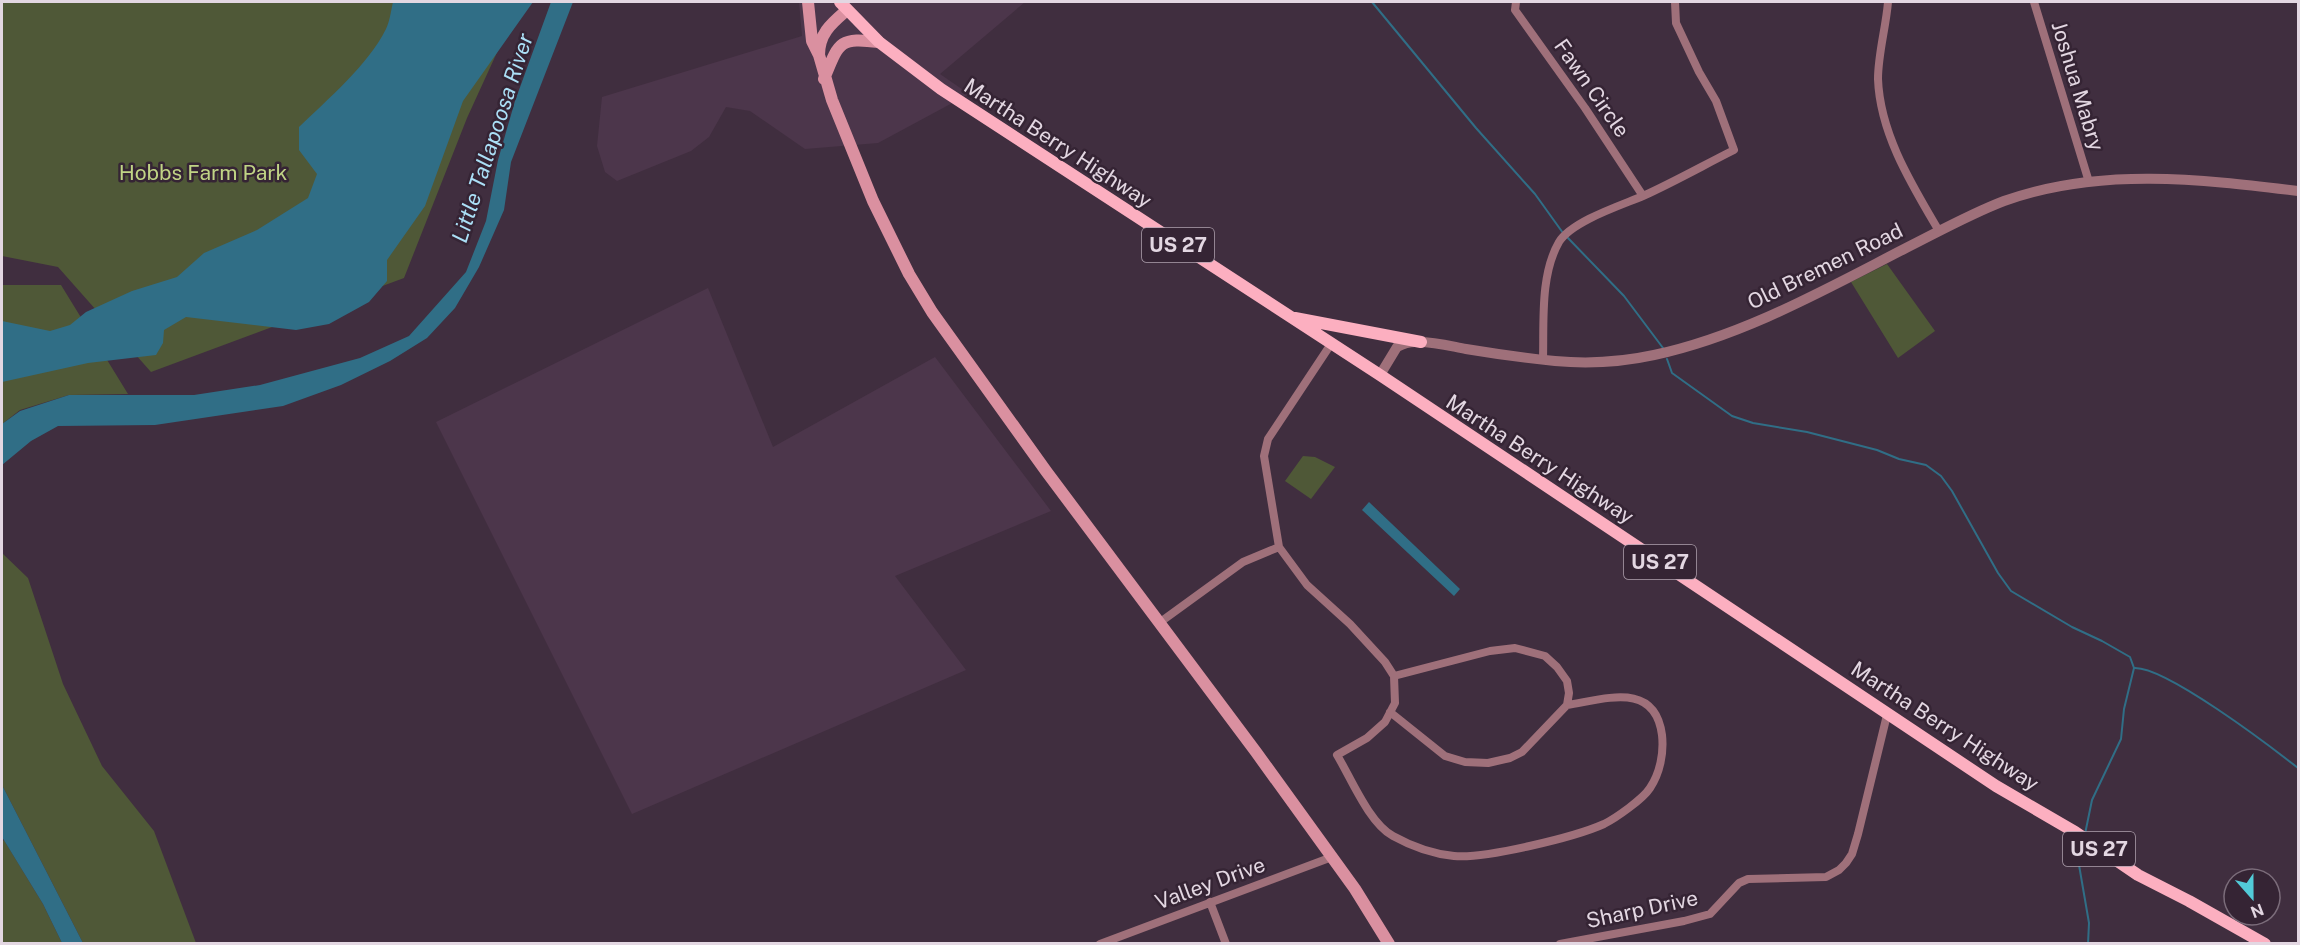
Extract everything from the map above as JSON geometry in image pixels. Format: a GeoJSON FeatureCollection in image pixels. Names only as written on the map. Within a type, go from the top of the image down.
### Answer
{"type":"FeatureCollection","features":[{"type":"Feature","properties":{"kind":"main road"},"geometry":{"type":"LineString","coordinates":[[808,2],[824,79],[873,201],[909,274],[932,312],[1332,857],[1389,944]]}},
{"type":"Feature","properties":{"kind":"main road"},"geometry":{"type":"LineString","coordinates":[[816,39],[844,6]]}},
{"type":"Feature","properties":{"kind":"main road","name":"Martha Berry Highway"},"geometry":{"type":"LineString","coordinates":[[844,6],[879,42],[941,89],[1380,375],[1789,646],[1887,715],[1996,786],[2075,831],[2138,875],[2265,944]]}},
{"type":"Feature","properties":{"kind":"main road"},"geometry":{"type":"LineString","coordinates":[[824,79],[835,52],[842,43],[855,40],[879,42]]}},
{"type":"Feature","properties":{"kind":"main road"},"geometry":{"type":"LineString","coordinates":[[1290,317],[1420,342]]}},
{"type":"Feature","properties":{"kind":"street","name":"Fawn Circle"},"geometry":{"type":"LineString","coordinates":[[1516,2],[1515,10],[1586,108],[1643,196]]}},
{"type":"Feature","properties":{"kind":"street"},"geometry":{"type":"LineString","coordinates":[[1543,360],[1547,283],[1551,262],[1560,240],[1588,219],[1643,196],[1734,150],[1716,101],[1676,23],[1675,2]]}},
{"type":"Feature","properties":{"kind":"street"},"geometry":{"type":"LineString","coordinates":[[1888,2],[1878,78],[1882,112],[1908,180],[1939,231]]}},
{"type":"Feature","properties":{"kind":"street","name":"Joshua Mabry"},"geometry":{"type":"LineString","coordinates":[[2034,2],[2088,182]]}},
{"type":"Feature","properties":{"kind":"street","name":"Old Bremen Road"},"geometry":{"type":"LineString","coordinates":[[1380,375],[1397,347],[1409,342],[1570,362],[1615,361],[1677,350],[1784,309],[2004,201],[2038,192],[2088,182],[2165,178],[2298,191]]}},
{"type":"Feature","properties":{"kind":"street"},"geometry":{"type":"LineString","coordinates":[[1331,344],[1268,439],[1264,456],[1279,547],[1307,585],[1350,624],[1385,662],[1394,676],[1395,703],[1385,722],[1366,738],[1337,755],[1374,818],[1392,836],[1430,851],[1455,856],[1483,855],[1606,823],[1650,788],[1660,766],[1663,749],[1661,726],[1654,710],[1641,699],[1620,696],[1567,705]]}},
{"type":"Feature","properties":{"kind":"street"},"geometry":{"type":"LineString","coordinates":[[1159,622],[1243,562],[1279,547]]}},
{"type":"Feature","properties":{"kind":"street"},"geometry":{"type":"LineString","coordinates":[[1390,712],[1445,756],[1465,762],[1488,763],[1510,758],[1522,752],[1567,705],[1569,693],[1567,681],[1557,667],[1545,656],[1522,649],[1490,651],[1394,676]]}},
{"type":"Feature","properties":{"kind":"street","name":"Sharp Drive"},"geometry":{"type":"LineString","coordinates":[[1560,944],[1710,914],[1739,883],[1748,879],[1826,877],[1839,870],[1851,854],[1858,834],[1887,715]]}},
{"type":"Feature","properties":{"kind":"street","name":"Valley Drive"},"geometry":{"type":"LineString","coordinates":[[1100,944],[1332,857]]}},
{"type":"Feature","properties":{"kind":"street"},"geometry":{"type":"LineString","coordinates":[[1210,902],[1226,944]]}},
{"type":"Feature","properties":{"kind":"shaded area"},"geometry":{"type":"Polygon","coordinates":[[[799,2],[1025,2],[940,74],[969,94],[878,143],[805,149],[750,111],[726,107],[709,137],[691,151],[617,181],[605,172],[597,146],[602,97],[802,36],[799,2]]]}},
{"type":"Feature","properties":{"kind":"shaded area"},"geometry":{"type":"Polygon","coordinates":[[[708,288],[773,447],[935,357],[1051,511],[895,576],[966,670],[632,814],[436,422],[708,288]]]}},
{"type":"Feature","properties":{"kind":"green space","name":"Hobbs Farm Park"},"geometry":{"type":"Polygon","coordinates":[[[2,2],[520,2],[467,118],[404,278],[151,372],[58,267],[2,256],[2,2]]]}},
{"type":"Feature","properties":{"kind":"green space"},"geometry":{"type":"Polygon","coordinates":[[[1887,264],[1935,331],[1898,358],[1851,282],[1887,264]]]}},
{"type":"Feature","properties":{"kind":"green space"},"geometry":{"type":"Polygon","coordinates":[[[2,285],[61,285],[128,394],[69,395],[20,410],[2,424],[2,285]]]}},
{"type":"Feature","properties":{"kind":"green space"},"geometry":{"type":"Polygon","coordinates":[[[1303,456],[1315,457],[1335,467],[1311,499],[1285,481],[1303,456]]]}},
{"type":"Feature","properties":{"kind":"green space"},"geometry":{"type":"Polygon","coordinates":[[[2,553],[28,578],[63,684],[102,766],[154,831],[196,943],[83,943],[2,785],[2,553]]]}},
{"type":"Feature","properties":{"kind":"green space"},"geometry":{"type":"Polygon","coordinates":[[[4,840],[43,904],[62,943],[2,944],[2,842],[4,840]]]}},
{"type":"Feature","properties":{"kind":"water"},"geometry":{"type":"Polygon","coordinates":[[[393,2],[533,2],[463,101],[425,206],[387,260],[387,281],[369,302],[329,324],[296,330],[186,317],[164,330],[163,343],[156,355],[88,363],[2,382],[2,321],[50,331],[70,325],[86,312],[132,291],[177,277],[204,253],[257,230],[308,198],[317,174],[299,150],[299,127],[347,81],[369,56],[386,29],[393,2]]]}},
{"type":"Feature","properties":{"kind":"water"},"geometry":{"type":"Polygon","coordinates":[[[551,2],[573,2],[511,162],[504,210],[479,267],[455,308],[427,338],[390,361],[341,385],[283,406],[155,425],[58,426],[31,441],[2,465],[2,424],[20,411],[69,395],[194,395],[260,385],[360,358],[409,336],[466,272],[486,221],[498,160],[515,101],[551,2]]]}},
{"type":"Feature","properties":{"kind":"water"},"geometry":{"type":"Polygon","coordinates":[[[1369,502],[1460,589],[1454,596],[1362,510],[1369,502]]]}},
{"type":"Feature","properties":{"kind":"water"},"geometry":{"type":"Polygon","coordinates":[[[2,785],[83,943],[62,943],[43,904],[2,837],[2,785]]]}},
{"type":"Feature","properties":{"kind":"waterway"},"geometry":{"type":"LineString","coordinates":[[1372,2],[1476,128],[1535,194],[1563,233]]}},
{"type":"Feature","properties":{"kind":"waterway"},"geometry":{"type":"LineString","coordinates":[[1567,237],[1624,296],[1663,348]]}},
{"type":"Feature","properties":{"kind":"waterway"},"geometry":{"type":"LineString","coordinates":[[1667,359],[1672,373],[1732,416],[1753,423],[1807,432],[1926,465],[1941,476],[1952,491],[1998,573],[2011,591],[2072,627],[2130,657],[2134,668],[2124,709],[2121,739],[2092,800],[2085,834]]}},
{"type":"Feature","properties":{"kind":"waterway"},"geometry":{"type":"LineString","coordinates":[[2134,668],[2149,671],[2192,693],[2242,726],[2298,768]]}},
{"type":"Feature","properties":{"kind":"waterway"},"geometry":{"type":"LineString","coordinates":[[2083,843],[2079,865],[2089,923],[2088,944]]}},
{"type":"Feature","properties":{"kind":"water label","name":"Little Tallapoosa River"},"geometry":{"type":"Point","coordinates":[492,138]}}]}
